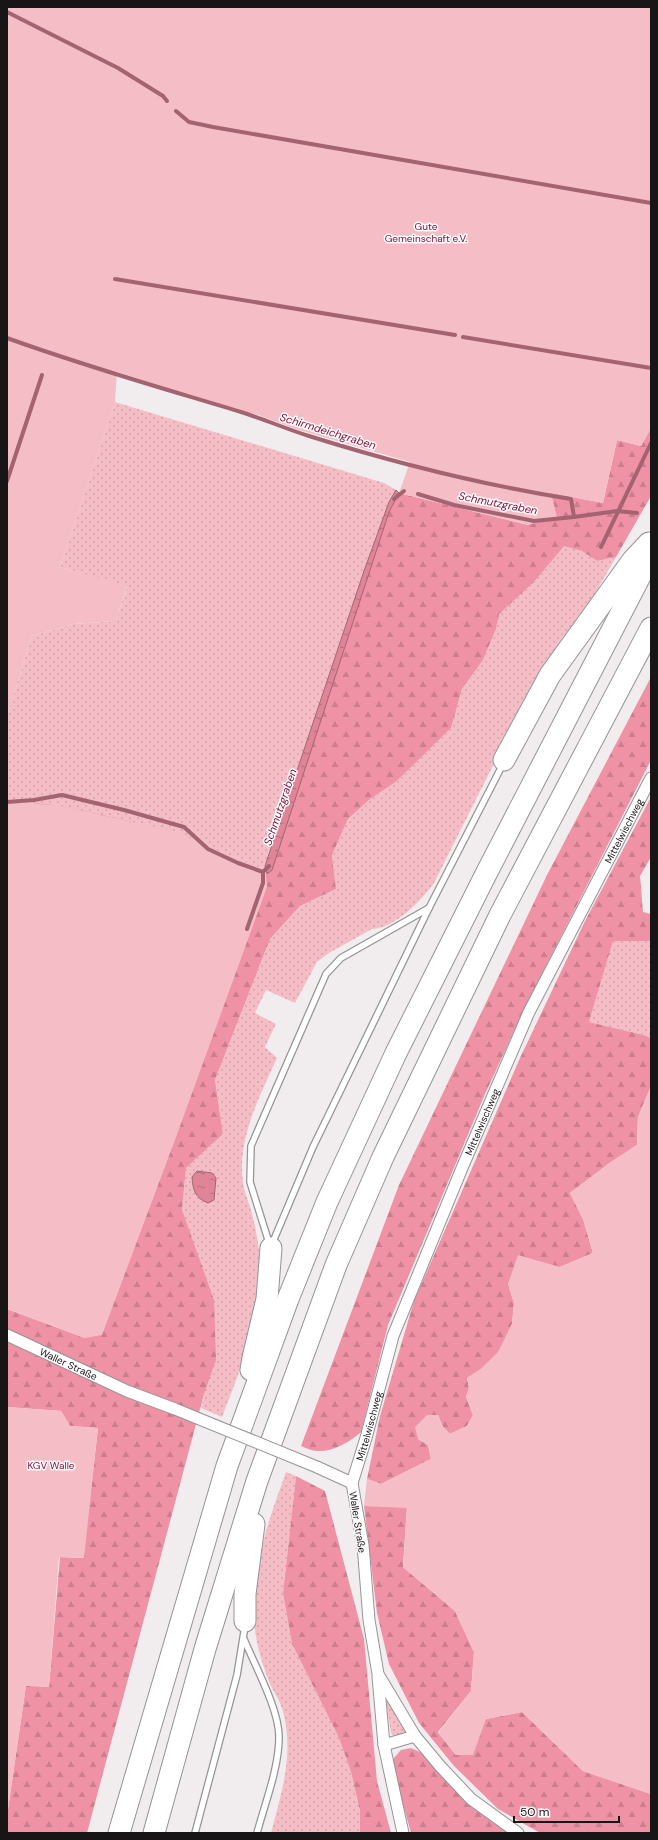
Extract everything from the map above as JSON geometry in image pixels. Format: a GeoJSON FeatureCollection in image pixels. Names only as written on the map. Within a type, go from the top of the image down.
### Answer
{"type":"FeatureCollection","features":[{"type":"Feature","properties":{"kind":"highway"},"geometry":{"type":"LineString","coordinates":[[504,760],[550,675],[633,560],[651,542]]}},
{"type":"Feature","properties":{"kind":"highway"},"geometry":{"type":"LineString","coordinates":[[119,1833],[222,1481],[288,1299],[327,1202],[396,1054],[487,872],[651,555]]}},
{"type":"Feature","properties":{"kind":"highway"},"geometry":{"type":"LineString","coordinates":[[154,1833],[205,1649],[257,1481],[336,1265],[383,1157],[500,915],[651,628]]}},
{"type":"Feature","properties":{"kind":"highway"},"geometry":{"type":"LineString","coordinates":[[247,1410],[253,1358],[267,1299],[270,1248]]}},
{"type":"Feature","properties":{"kind":"highway"},"geometry":{"type":"LineString","coordinates":[[245,1630],[245,1594],[256,1508],[257,1481]]}},
{"type":"Feature","properties":{"kind":"street","name":"Mittelwischweg"},"geometry":{"type":"LineString","coordinates":[[352,1483],[366,1438],[393,1336],[462,1168],[529,1012],[651,778]]}},
{"type":"Feature","properties":{"kind":"street","name":"Waller Straße"},"geometry":{"type":"LineString","coordinates":[[7,1335],[127,1391],[317,1467],[352,1483],[363,1545],[369,1620],[378,1674],[414,1736],[471,1799],[518,1833]]}},
{"type":"Feature","properties":{"kind":"street"},"geometry":{"type":"LineString","coordinates":[[378,1674],[384,1745],[403,1833]]}},
{"type":"Feature","properties":{"kind":"street"},"geometry":{"type":"LineString","coordinates":[[384,1745],[414,1736]]}},
{"type":"Feature","properties":{"kind":"lane"},"geometry":{"type":"LineString","coordinates":[[270,1248],[313,1147],[429,908],[504,760]]}},
{"type":"Feature","properties":{"kind":"lane"},"geometry":{"type":"LineString","coordinates":[[270,1248],[250,1182],[252,1146],[326,974],[341,958],[429,908]]}},
{"type":"Feature","properties":{"kind":"lane"},"geometry":{"type":"LineString","coordinates":[[194,1833],[237,1675],[245,1630]]}},
{"type":"Feature","properties":{"kind":"lane"},"geometry":{"type":"LineString","coordinates":[[245,1630],[274,1709],[279,1736],[277,1759],[257,1833]]}},
{"type":"Feature","properties":{"kind":"green space","name":"Gute Gemeinschaft e.V."},"geometry":{"type":"Polygon","coordinates":[[[7,7],[651,7],[651,428],[641,446],[617,440],[603,503],[551,493],[557,517],[528,525],[399,493],[410,462],[296,429],[258,415],[117,372],[115,402],[60,567],[127,586],[116,621],[73,624],[32,636],[7,716],[7,7]]]}},
{"type":"Feature","properties":{"kind":"green space"},"geometry":{"type":"Polygon","coordinates":[[[115,402],[384,483],[396,490],[389,502],[364,571],[265,866],[260,868],[61,806],[7,801],[7,716],[32,636],[73,624],[116,621],[127,587],[60,567],[115,402]]]}},
{"type":"Feature","properties":{"kind":"green space"},"geometry":{"type":"Polygon","coordinates":[[[651,428],[651,496],[616,557],[597,561],[582,551],[564,546],[534,582],[499,614],[496,629],[483,660],[462,689],[451,728],[397,781],[369,800],[348,819],[332,855],[336,889],[300,906],[270,939],[215,1080],[223,1134],[186,1168],[182,1210],[214,1300],[216,1360],[204,1394],[87,1833],[7,1833],[7,1816],[26,1685],[49,1687],[60,1557],[83,1558],[98,1428],[70,1426],[61,1411],[7,1407],[7,1309],[85,1338],[34,803],[61,806],[133,822],[257,877],[267,874],[389,512],[399,493],[528,525],[551,493],[603,503],[617,440],[641,446],[651,428]]]}},
{"type":"Feature","properties":{"kind":"green space"},"geometry":{"type":"Polygon","coordinates":[[[564,545],[582,551],[597,561],[616,557],[593,597],[559,643],[530,692],[434,883],[415,905],[398,919],[390,924],[372,929],[329,953],[317,962],[295,1003],[266,990],[255,1013],[276,1024],[265,1047],[277,1058],[250,1121],[243,1154],[242,1171],[244,1188],[254,1221],[259,1253],[259,1295],[256,1314],[247,1348],[222,1417],[201,1408],[204,1394],[182,1210],[186,1168],[223,1134],[215,1080],[270,939],[300,906],[336,889],[332,855],[348,819],[369,800],[397,781],[451,728],[462,689],[483,660],[496,629],[498,614],[534,582],[564,545]]]}},
{"type":"Feature","properties":{"kind":"green space"},"geometry":{"type":"Polygon","coordinates":[[[651,677],[651,760],[528,1001],[485,1094],[388,1325],[361,1432],[346,1443],[329,1450],[315,1451],[301,1446],[399,1185],[547,875],[651,677]]]}},
{"type":"Feature","properties":{"kind":"green space"},"geometry":{"type":"Polygon","coordinates":[[[651,797],[651,857],[640,876],[643,912],[651,914],[651,941],[613,941],[589,1022],[651,1038],[651,1086],[638,1117],[637,1145],[611,1162],[570,1193],[583,1219],[593,1253],[560,1267],[508,1284],[514,1303],[512,1324],[499,1352],[481,1369],[467,1378],[469,1388],[466,1397],[473,1415],[467,1426],[450,1434],[443,1427],[438,1415],[418,1439],[428,1445],[431,1459],[381,1484],[367,1479],[380,1416],[414,1301],[520,1058],[585,921],[651,797]]]}},
{"type":"Feature","properties":{"kind":"green space"},"geometry":{"type":"Polygon","coordinates":[[[7,801],[61,806],[173,831],[260,868],[265,866],[267,887],[102,1335],[85,1338],[7,1309],[7,801]]]}},
{"type":"Feature","properties":{"kind":"green space"},"geometry":{"type":"Polygon","coordinates":[[[613,940],[651,941],[651,1038],[589,1022],[613,940]]]}},
{"type":"Feature","properties":{"kind":"green space"},"geometry":{"type":"Polygon","coordinates":[[[651,1086],[651,1794],[583,1771],[522,1712],[486,1719],[473,1755],[456,1755],[438,1733],[471,1691],[474,1652],[455,1611],[403,1567],[407,1508],[364,1506],[367,1479],[381,1484],[431,1459],[428,1445],[418,1439],[415,1427],[427,1415],[438,1415],[443,1427],[450,1434],[467,1426],[473,1415],[466,1397],[469,1388],[467,1378],[481,1369],[498,1352],[512,1324],[514,1303],[508,1284],[518,1255],[560,1267],[593,1253],[583,1219],[570,1193],[611,1162],[637,1145],[638,1117],[651,1086]]]}},
{"type":"Feature","properties":{"kind":"green space","name":"KGV Walle"},"geometry":{"type":"Polygon","coordinates":[[[7,1407],[61,1411],[70,1426],[98,1428],[84,1558],[59,1557],[49,1687],[26,1686],[7,1816],[7,1407]]]}},
{"type":"Feature","properties":{"kind":"green space"},"geometry":{"type":"Polygon","coordinates":[[[286,1472],[296,1476],[283,1593],[292,1644],[339,1738],[351,1772],[360,1811],[360,1833],[271,1833],[286,1771],[286,1724],[282,1708],[270,1684],[259,1652],[254,1619],[254,1600],[255,1581],[262,1544],[286,1472]]]}},
{"type":"Feature","properties":{"kind":"green space"},"geometry":{"type":"Polygon","coordinates":[[[296,1476],[325,1491],[364,1639],[377,1781],[391,1833],[360,1833],[360,1811],[351,1772],[339,1738],[292,1644],[283,1593],[296,1476]]]}},
{"type":"Feature","properties":{"kind":"green space"},"geometry":{"type":"Polygon","coordinates":[[[364,1506],[407,1507],[403,1567],[455,1611],[474,1652],[471,1691],[438,1732],[456,1755],[486,1719],[522,1712],[583,1771],[651,1794],[651,1833],[540,1833],[498,1809],[454,1766],[419,1723],[389,1664],[377,1613],[364,1506]]]}},
{"type":"Feature","properties":{"kind":"green space"},"geometry":{"type":"Polygon","coordinates":[[[388,1700],[405,1729],[405,1734],[394,1737],[391,1733],[386,1703],[388,1700]]]}},
{"type":"Feature","properties":{"kind":"green space"},"geometry":{"type":"Polygon","coordinates":[[[411,1748],[424,1754],[511,1833],[411,1833],[398,1786],[393,1759],[401,1750],[411,1748]]]}},
{"type":"Feature","properties":{"kind":"water"},"geometry":{"type":"Polygon","coordinates":[[[396,490],[399,493],[389,512],[272,870],[267,874],[265,866],[364,571],[389,502],[396,490]]]}},
{"type":"Feature","properties":{"kind":"water"},"geometry":{"type":"Polygon","coordinates":[[[197,1171],[212,1173],[216,1178],[214,1200],[208,1203],[200,1199],[194,1190],[192,1177],[197,1171]]]}},
{"type":"Feature","properties":{"kind":"waterway"},"geometry":{"type":"LineString","coordinates":[[7,12],[118,68],[163,96],[167,101]]}},
{"type":"Feature","properties":{"kind":"waterway"},"geometry":{"type":"LineString","coordinates":[[176,111],[189,122],[213,127],[651,203]]}},
{"type":"Feature","properties":{"kind":"waterway"},"geometry":{"type":"LineString","coordinates":[[115,279],[455,335]]}},
{"type":"Feature","properties":{"kind":"waterway"},"geometry":{"type":"LineString","coordinates":[[463,337],[651,368]]}},
{"type":"Feature","properties":{"kind":"waterway","name":"Schirmdeichgraben"},"geometry":{"type":"LineString","coordinates":[[7,338],[94,367],[241,412],[341,446],[472,480],[571,499],[574,517],[617,511],[637,513]]}},
{"type":"Feature","properties":{"kind":"waterway"},"geometry":{"type":"LineString","coordinates":[[7,481],[42,375]]}},
{"type":"Feature","properties":{"kind":"waterway"},"geometry":{"type":"LineString","coordinates":[[601,547],[651,443]]}},
{"type":"Feature","properties":{"kind":"waterway","name":"Schmutzgraben"},"geometry":{"type":"LineString","coordinates":[[394,499],[404,491]]}},
{"type":"Feature","properties":{"kind":"waterway","name":"Schmutzgraben"},"geometry":{"type":"LineString","coordinates":[[418,494],[454,505],[534,521],[574,517]]}},
{"type":"Feature","properties":{"kind":"waterway","name":"Schmutzgraben"},"geometry":{"type":"LineString","coordinates":[[7,802],[34,800],[62,795],[124,810],[184,827],[208,849],[238,863],[263,872],[269,866]]}},
{"type":"Feature","properties":{"kind":"waterway"},"geometry":{"type":"LineString","coordinates":[[247,929],[263,883],[263,872]]}}]}
